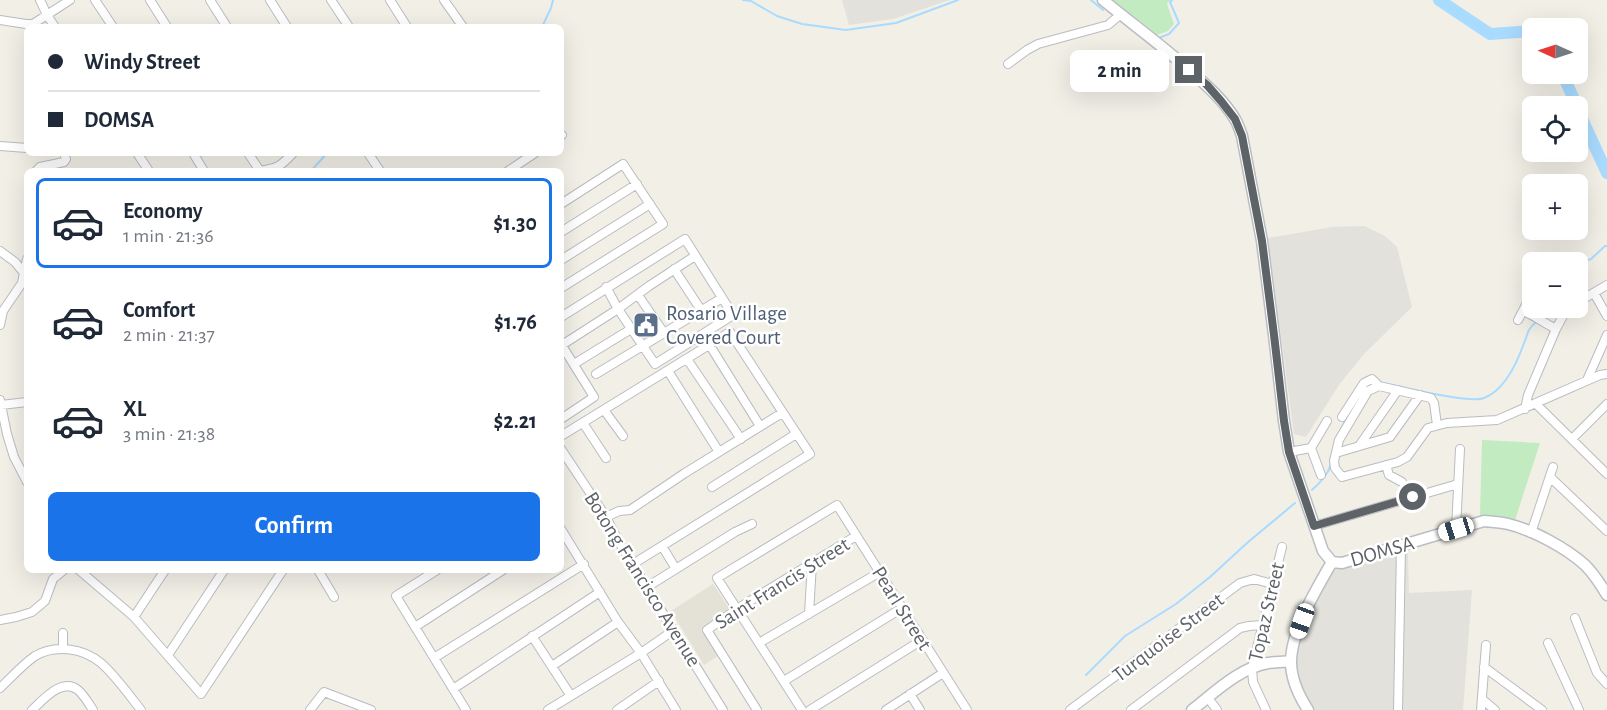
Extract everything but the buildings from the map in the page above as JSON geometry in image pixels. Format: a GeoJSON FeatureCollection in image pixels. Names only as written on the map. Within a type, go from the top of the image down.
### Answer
{"type":"FeatureCollection","features":[{"type":"Feature","properties":{"kind":"main road","name":"DOMSA"},"geometry":{"type":"LineString","coordinates":[[1104,0],[1207,85],[1235,119],[1238,126],[1242,136],[1262,241],[1289,452],[1323,550],[1332,562],[1342,563],[1485,521],[1508,524],[1557,546],[1585,566],[1607,595]]}},
{"type":"Feature","properties":{"kind":"main road"},"geometry":{"type":"LineString","coordinates":[[1308,710],[1300,698],[1293,677],[1291,661],[1306,609],[1332,562]]}},
{"type":"Feature","properties":{"kind":"main road"},"geometry":{"type":"LineString","coordinates":[[1192,710],[1237,676],[1252,668],[1267,663],[1291,661]]}},
{"type":"Feature","properties":{"kind":"street"},"geometry":{"type":"LineString","coordinates":[[40,0],[53,24]]}},
{"type":"Feature","properties":{"kind":"street"},"geometry":{"type":"LineString","coordinates":[[0,20],[33,24],[70,0]]}},
{"type":"Feature","properties":{"kind":"street"},"geometry":{"type":"LineString","coordinates":[[96,0],[111,24]]}},
{"type":"Feature","properties":{"kind":"street"},"geometry":{"type":"LineString","coordinates":[[150,0],[165,24]]}},
{"type":"Feature","properties":{"kind":"street"},"geometry":{"type":"LineString","coordinates":[[210,0],[225,24]]}},
{"type":"Feature","properties":{"kind":"street"},"geometry":{"type":"LineString","coordinates":[[270,0],[285,24]]}},
{"type":"Feature","properties":{"kind":"street"},"geometry":{"type":"LineString","coordinates":[[332,0],[347,24]]}},
{"type":"Feature","properties":{"kind":"street"},"geometry":{"type":"LineString","coordinates":[[390,0],[405,24]]}},
{"type":"Feature","properties":{"kind":"street"},"geometry":{"type":"LineString","coordinates":[[444,0],[461,24]]}},
{"type":"Feature","properties":{"kind":"street"},"geometry":{"type":"LineString","coordinates":[[1008,64],[1038,44],[1108,24],[1121,14]]}},
{"type":"Feature","properties":{"kind":"street"},"geometry":{"type":"LineString","coordinates":[[0,146],[24,148]]}},
{"type":"Feature","properties":{"kind":"street"},"geometry":{"type":"LineString","coordinates":[[39,168],[64,162],[65,156]]}},
{"type":"Feature","properties":{"kind":"street"},"geometry":{"type":"LineString","coordinates":[[276,168],[290,156]]}},
{"type":"Feature","properties":{"kind":"street"},"geometry":{"type":"LineString","coordinates":[[512,168],[530,156]]}},
{"type":"Feature","properties":{"kind":"street"},"geometry":{"type":"LineString","coordinates":[[564,202],[623,164],[663,224],[564,286]]}},
{"type":"Feature","properties":{"kind":"street"},"geometry":{"type":"LineString","coordinates":[[564,230],[637,184]]}},
{"type":"Feature","properties":{"kind":"street"},"geometry":{"type":"LineString","coordinates":[[564,258],[650,204]]}},
{"type":"Feature","properties":{"kind":"street"},"geometry":{"type":"LineString","coordinates":[[564,314],[606,287],[685,239],[733,315],[655,364],[606,287]]}},
{"type":"Feature","properties":{"kind":"street"},"geometry":{"type":"LineString","coordinates":[[0,251],[15,262],[24,273],[21,283],[3,311],[0,325]]}},
{"type":"Feature","properties":{"kind":"street"},"geometry":{"type":"LineString","coordinates":[[564,342],[618,309],[695,256]]}},
{"type":"Feature","properties":{"kind":"street"},"geometry":{"type":"LineString","coordinates":[[674,269],[701,310]]}},
{"type":"Feature","properties":{"kind":"street"},"geometry":{"type":"LineString","coordinates":[[1588,296],[1607,285]]}},
{"type":"Feature","properties":{"kind":"street"},"geometry":{"type":"LineString","coordinates":[[1594,293],[1607,316]]}},
{"type":"Feature","properties":{"kind":"street"},"geometry":{"type":"LineString","coordinates":[[638,295],[664,333]]}},
{"type":"Feature","properties":{"kind":"street"},"geometry":{"type":"LineString","coordinates":[[596,374],[722,298]]}},
{"type":"Feature","properties":{"kind":"street"},"geometry":{"type":"LineString","coordinates":[[1518,320],[1522,313]]}},
{"type":"Feature","properties":{"kind":"street"},"geometry":{"type":"LineString","coordinates":[[1535,318],[1556,329]]}},
{"type":"Feature","properties":{"kind":"street"},"geometry":{"type":"LineString","coordinates":[[1525,409],[1528,395],[1562,318]]}},
{"type":"Feature","properties":{"kind":"street"},"geometry":{"type":"LineString","coordinates":[[574,364],[631,329]]}},
{"type":"Feature","properties":{"kind":"street"},"geometry":{"type":"LineString","coordinates":[[564,434],[730,332],[810,454],[633,564]]}},
{"type":"Feature","properties":{"kind":"street"},"geometry":{"type":"LineString","coordinates":[[1587,381],[1607,335]]}},
{"type":"Feature","properties":{"kind":"street"},"geometry":{"type":"LineString","coordinates":[[710,345],[760,426]]}},
{"type":"Feature","properties":{"kind":"street"},"geometry":{"type":"LineString","coordinates":[[564,349],[594,397],[564,417]]}},
{"type":"Feature","properties":{"kind":"street"},"geometry":{"type":"LineString","coordinates":[[687,359],[741,439]]}},
{"type":"Feature","properties":{"kind":"street"},"geometry":{"type":"LineString","coordinates":[[668,371],[719,452]]}},
{"type":"Feature","properties":{"kind":"street"},"geometry":{"type":"LineString","coordinates":[[1379,386],[1368,392],[1339,440],[1335,468],[1342,477],[1398,462],[1407,457],[1428,428],[1437,425],[1497,420],[1607,374]]}},
{"type":"Feature","properties":{"kind":"street"},"geometry":{"type":"LineString","coordinates":[[1342,417],[1364,383],[1372,379],[1379,386],[1431,398],[1434,403],[1437,425]]}},
{"type":"Feature","properties":{"kind":"street"},"geometry":{"type":"LineString","coordinates":[[1359,446],[1398,390]]}},
{"type":"Feature","properties":{"kind":"street"},"geometry":{"type":"LineString","coordinates":[[1336,453],[1390,437],[1420,395]]}},
{"type":"Feature","properties":{"kind":"street"},"geometry":{"type":"LineString","coordinates":[[24,402],[1,402],[14,457],[24,476]]}},
{"type":"Feature","properties":{"kind":"street"},"geometry":{"type":"LineString","coordinates":[[1536,404],[1606,471]]}},
{"type":"Feature","properties":{"kind":"street"},"geometry":{"type":"LineString","coordinates":[[1572,439],[1607,404]]}},
{"type":"Feature","properties":{"kind":"street"},"geometry":{"type":"LineString","coordinates":[[604,410],[623,436]]}},
{"type":"Feature","properties":{"kind":"street"},"geometry":{"type":"LineString","coordinates":[[606,517],[619,511],[630,510],[782,413]]}},
{"type":"Feature","properties":{"kind":"street"},"geometry":{"type":"LineString","coordinates":[[1289,452],[1311,448],[1327,421]]}},
{"type":"Feature","properties":{"kind":"street"},"geometry":{"type":"LineString","coordinates":[[582,423],[606,458]]}},
{"type":"Feature","properties":{"kind":"street"},"geometry":{"type":"LineString","coordinates":[[712,488],[796,434]]}},
{"type":"Feature","properties":{"kind":"street"},"geometry":{"type":"LineString","coordinates":[[1311,448],[1321,475]]}},
{"type":"Feature","properties":{"kind":"street"},"geometry":{"type":"LineString","coordinates":[[1456,529],[1460,449]]}},
{"type":"Feature","properties":{"kind":"street","name":"Botong Francisco Avenue"},"geometry":{"type":"LineString","coordinates":[[564,454],[606,517],[723,710]]}},
{"type":"Feature","properties":{"kind":"street"},"geometry":{"type":"LineString","coordinates":[[1386,465],[1389,475],[1402,482]]}},
{"type":"Feature","properties":{"kind":"street"},"geometry":{"type":"LineString","coordinates":[[1531,533],[1553,467]]}},
{"type":"Feature","properties":{"kind":"street"},"geometry":{"type":"LineString","coordinates":[[1550,477],[1607,531]]}},
{"type":"Feature","properties":{"kind":"street"},"geometry":{"type":"LineString","coordinates":[[1314,526],[1458,484]]}},
{"type":"Feature","properties":{"kind":"street","name":"Pearl Street"},"geometry":{"type":"LineString","coordinates":[[737,609],[717,578],[837,505],[967,710]]}},
{"type":"Feature","properties":{"kind":"street"},"geometry":{"type":"LineString","coordinates":[[647,586],[752,524]]}},
{"type":"Feature","properties":{"kind":"street"},"geometry":{"type":"LineString","coordinates":[[564,534],[676,710]]}},
{"type":"Feature","properties":{"kind":"street","name":"Saint Francis Street"},"geometry":{"type":"LineString","coordinates":[[757,710],[707,630],[856,536]]}},
{"type":"Feature","properties":{"kind":"street"},"geometry":{"type":"LineString","coordinates":[[662,546],[676,569]]}},
{"type":"Feature","properties":{"kind":"street","name":"Topaz Street"},"geometry":{"type":"LineString","coordinates":[[1266,710],[1252,682],[1252,668],[1282,547]]}},
{"type":"Feature","properties":{"kind":"street"},"geometry":{"type":"LineString","coordinates":[[1398,710],[1401,547]]}},
{"type":"Feature","properties":{"kind":"street"},"geometry":{"type":"LineString","coordinates":[[809,614],[812,563]]}},
{"type":"Feature","properties":{"kind":"street"},"geometry":{"type":"LineString","coordinates":[[434,658],[584,564]]}},
{"type":"Feature","properties":{"kind":"street"},"geometry":{"type":"LineString","coordinates":[[759,644],[880,572]]}},
{"type":"Feature","properties":{"kind":"street"},"geometry":{"type":"LineString","coordinates":[[0,620],[16,618],[32,612],[45,601],[53,579],[60,573]]}},
{"type":"Feature","properties":{"kind":"street"},"geometry":{"type":"LineString","coordinates":[[83,573],[134,617],[201,694],[281,573]]}},
{"type":"Feature","properties":{"kind":"street"},"geometry":{"type":"LineString","coordinates":[[134,617],[163,573]]}},
{"type":"Feature","properties":{"kind":"street"},"geometry":{"type":"LineString","coordinates":[[168,655],[222,573]]}},
{"type":"Feature","properties":{"kind":"street"},"geometry":{"type":"LineString","coordinates":[[320,573],[334,597]]}},
{"type":"Feature","properties":{"kind":"street"},"geometry":{"type":"LineString","coordinates":[[432,573],[396,596],[466,710]]}},
{"type":"Feature","properties":{"kind":"street"},"geometry":{"type":"LineString","coordinates":[[415,627],[498,573]]}},
{"type":"Feature","properties":{"kind":"street","name":"Turquoise Street"},"geometry":{"type":"LineString","coordinates":[[1070,710],[1240,583],[1254,579],[1272,584]]}},
{"type":"Feature","properties":{"kind":"street"},"geometry":{"type":"LineString","coordinates":[[453,689],[600,592]]}},
{"type":"Feature","properties":{"kind":"street"},"geometry":{"type":"LineString","coordinates":[[784,681],[902,608]]}},
{"type":"Feature","properties":{"kind":"street"},"geometry":{"type":"LineString","coordinates":[[737,609],[802,710]]}},
{"type":"Feature","properties":{"kind":"street"},"geometry":{"type":"LineString","coordinates":[[1575,618],[1597,673],[1607,684]]}},
{"type":"Feature","properties":{"kind":"street"},"geometry":{"type":"LineString","coordinates":[[552,666],[618,622]]}},
{"type":"Feature","properties":{"kind":"street"},"geometry":{"type":"LineString","coordinates":[[1131,710],[1240,628],[1262,625]]}},
{"type":"Feature","properties":{"kind":"street"},"geometry":{"type":"LineString","coordinates":[[548,710],[674,630]]}},
{"type":"Feature","properties":{"kind":"street"},"geometry":{"type":"LineString","coordinates":[[63,633],[63,649]]}},
{"type":"Feature","properties":{"kind":"street"},"geometry":{"type":"LineString","coordinates":[[532,636],[571,696]]}},
{"type":"Feature","properties":{"kind":"street"},"geometry":{"type":"LineString","coordinates":[[810,710],[922,640]]}},
{"type":"Feature","properties":{"kind":"street"},"geometry":{"type":"LineString","coordinates":[[1548,644],[1579,710]]}},
{"type":"Feature","properties":{"kind":"street"},"geometry":{"type":"LineString","coordinates":[[1481,710],[1486,645]]}},
{"type":"Feature","properties":{"kind":"street"},"geometry":{"type":"LineString","coordinates":[[0,688],[35,656],[51,650],[63,649],[81,652],[103,665],[141,710]]}},
{"type":"Feature","properties":{"kind":"street"},"geometry":{"type":"LineString","coordinates":[[1484,667],[1542,710]]}},
{"type":"Feature","properties":{"kind":"street"},"geometry":{"type":"LineString","coordinates":[[886,710],[943,673]]}},
{"type":"Feature","properties":{"kind":"street"},"geometry":{"type":"LineString","coordinates":[[617,710],[659,681]]}},
{"type":"Feature","properties":{"kind":"street"},"geometry":{"type":"LineString","coordinates":[[32,710],[55,689],[68,686],[77,689],[90,709]]}},
{"type":"Feature","properties":{"kind":"street"},"geometry":{"type":"LineString","coordinates":[[310,710],[324,692],[371,710]]}},
{"type":"Feature","properties":{"kind":"street"},"geometry":{"type":"LineString","coordinates":[[910,694],[920,710]]}},
{"type":"Feature","properties":{"kind":"street"},"geometry":{"type":"LineString","coordinates":[[1208,698],[1217,710]]}},
{"type":"Feature","properties":{"kind":"street"},"geometry":{"type":"LineString","coordinates":[[1482,699],[1495,710]]}},
{"type":"Feature","properties":{"kind":"shaded area"},"geometry":{"type":"Polygon","coordinates":[[[842,0],[950,0],[893,19],[849,25],[842,0]]]}},
{"type":"Feature","properties":{"kind":"shaded area"},"geometry":{"type":"Polygon","coordinates":[[[1364,226],[1385,236],[1397,247],[1412,307],[1363,355],[1339,385],[1306,437],[1294,434],[1268,238],[1332,227],[1364,226]]]}},
{"type":"Feature","properties":{"kind":"shaded area"},"geometry":{"type":"Polygon","coordinates":[[[1408,553],[1409,593],[1472,590],[1463,710],[1313,710],[1302,696],[1295,667],[1298,646],[1310,607],[1333,570],[1408,553]]]}},
{"type":"Feature","properties":{"kind":"shaded area"},"geometry":{"type":"Polygon","coordinates":[[[713,584],[731,611],[702,630],[718,656],[704,665],[671,611],[713,584]]]}},
{"type":"Feature","properties":{"kind":"green space"},"geometry":{"type":"Polygon","coordinates":[[[1113,0],[1170,0],[1167,4],[1174,24],[1168,31],[1157,35],[1113,0]]]}},
{"type":"Feature","properties":{"kind":"green space"},"geometry":{"type":"Polygon","coordinates":[[[1482,440],[1540,443],[1515,520],[1480,515],[1482,440]]]}},
{"type":"Feature","properties":{"kind":"waterway"},"geometry":{"type":"LineString","coordinates":[[543,24],[553,0]]}},
{"type":"Feature","properties":{"kind":"waterway"},"geometry":{"type":"LineString","coordinates":[[743,0],[751,1],[777,16],[802,24],[846,30],[896,23],[958,0]]}},
{"type":"Feature","properties":{"kind":"waterway"},"geometry":{"type":"LineString","coordinates":[[1091,0],[1103,10]]}},
{"type":"Feature","properties":{"kind":"waterway"},"geometry":{"type":"LineString","coordinates":[[1159,38],[1169,34],[1179,23],[1170,2],[1172,0]]}},
{"type":"Feature","properties":{"kind":"waterway"},"geometry":{"type":"LineString","coordinates":[[1439,0],[1490,34],[1522,32]]}},
{"type":"Feature","properties":{"kind":"waterway"},"geometry":{"type":"LineString","coordinates":[[1567,84],[1572,96]]}},
{"type":"Feature","properties":{"kind":"waterway"},"geometry":{"type":"LineString","coordinates":[[1588,132],[1607,173]]}},
{"type":"Feature","properties":{"kind":"waterway"},"geometry":{"type":"LineString","coordinates":[[314,168],[324,156]]}},
{"type":"Feature","properties":{"kind":"waterway"},"geometry":{"type":"LineString","coordinates":[[1588,260],[1607,246]]}},
{"type":"Feature","properties":{"kind":"waterway"},"geometry":{"type":"LineString","coordinates":[[1379,382],[1450,397],[1484,398],[1498,389],[1509,375],[1529,330],[1540,318]]}},
{"type":"Feature","properties":{"kind":"waterway"},"geometry":{"type":"LineString","coordinates":[[1339,433],[1357,400],[1372,383]]}},
{"type":"Feature","properties":{"kind":"waterway"},"geometry":{"type":"LineString","coordinates":[[1312,490],[1321,482],[1331,464]]}},
{"type":"Feature","properties":{"kind":"waterway"},"geometry":{"type":"LineString","coordinates":[[1086,675],[1125,636],[1176,604],[1295,503]]}},
{"type":"Feature","properties":{"kind":"place","name":"Rosario Village Covered Court"},"geometry":{"type":"Point","coordinates":[646,325]}},
{"type":"Feature","properties":{"kind":"route"},"geometry":{"type":"LineString","coordinates":[[1189,70],[1221,101],[1235,119],[1242,136],[1262,241],[1289,452],[1314,526],[1413,497]]}}]}
